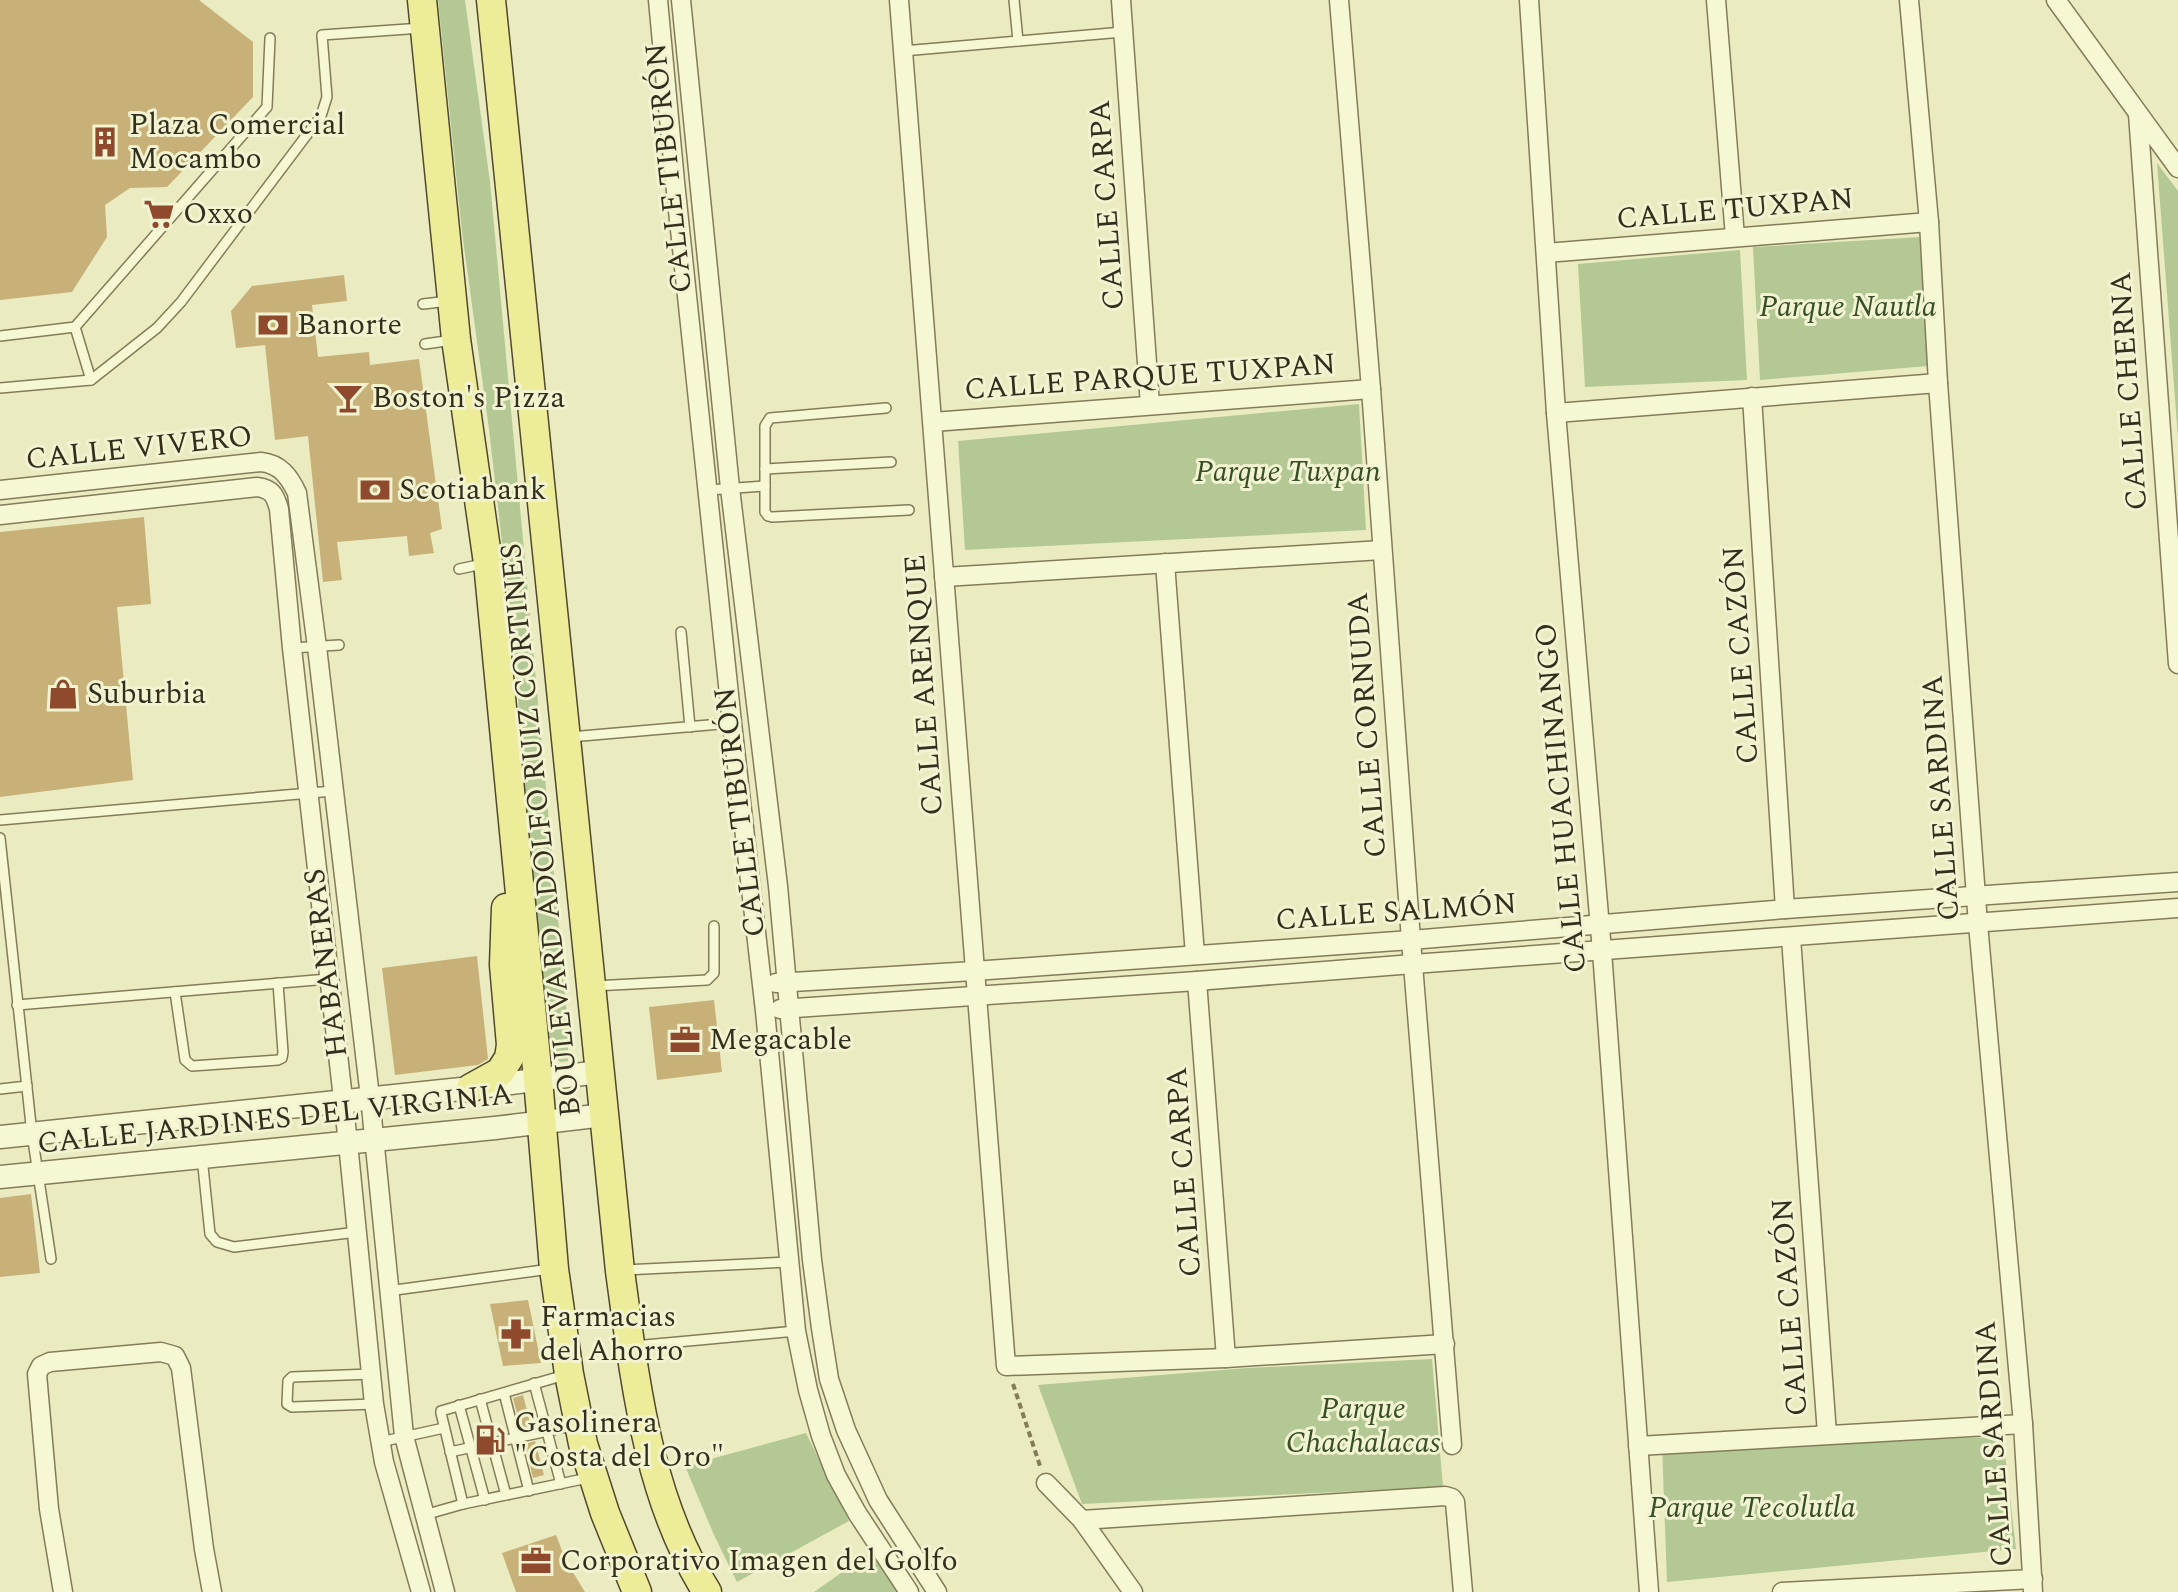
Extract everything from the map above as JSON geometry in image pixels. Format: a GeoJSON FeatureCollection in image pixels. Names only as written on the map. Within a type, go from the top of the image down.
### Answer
{"type":"FeatureCollection","features":[{"type":"Feature","properties":{"kind":"main road","name":"BOULEVARD ADOLFO RUIZ CORTINES"},"geometry":{"type":"LineString","coordinates":[[422,0],[456,339],[488,563],[554,1269],[583,1444],[605,1513],[637,1592]]}},
{"type":"Feature","properties":{"kind":"main road","name":"BOULEVARD ADOLFO RUIZ CORTINES"},"geometry":{"type":"LineString","coordinates":[[491,0],[620,1271],[636,1385],[658,1477],[675,1531],[707,1592]]}},
{"type":"Feature","properties":{"kind":"main road"},"geometry":{"type":"LineString","coordinates":[[471,1088],[500,1072],[509,1058],[511,1045],[504,965],[512,811]]}},
{"type":"Feature","properties":{"kind":"street","name":"CALLE TIBURÓN"},"geometry":{"type":"LineString","coordinates":[[658,0],[796,1331],[808,1390],[836,1475],[909,1592]]}},
{"type":"Feature","properties":{"kind":"street","name":"CALLE TIBURÓN"},"geometry":{"type":"LineString","coordinates":[[681,0],[730,488],[778,886],[821,1328],[834,1398],[846,1430],[878,1500],[937,1592]]}},
{"type":"Feature","properties":{"kind":"street","name":"CALLE ARENQUE"},"geometry":{"type":"LineString","coordinates":[[899,0],[1006,1366]]}},
{"type":"Feature","properties":{"kind":"street","name":"CALLE CARPA"},"geometry":{"type":"LineString","coordinates":[[1121,0],[1150,405]]}},
{"type":"Feature","properties":{"kind":"street","name":"CALLE CORNUDA"},"geometry":{"type":"LineString","coordinates":[[1339,0],[1452,1445]]}},
{"type":"Feature","properties":{"kind":"street","name":"CALLE HUACHINANGO"},"geometry":{"type":"LineString","coordinates":[[1529,0],[1556,413],[1602,951],[1649,1592]]}},
{"type":"Feature","properties":{"kind":"street"},"geometry":{"type":"LineString","coordinates":[[1716,0],[1735,237]]}},
{"type":"Feature","properties":{"kind":"street","name":"CALLE SARDINA"},"geometry":{"type":"LineString","coordinates":[[1909,0],[1929,222],[1978,924],[2023,1424],[2033,1586]]}},
{"type":"Feature","properties":{"kind":"street"},"geometry":{"type":"LineString","coordinates":[[2056,0],[2178,168]]}},
{"type":"Feature","properties":{"kind":"street","name":"CALLE CHERNA"},"geometry":{"type":"LineString","coordinates":[[2138,114],[2174,574],[2178,664]]}},
{"type":"Feature","properties":{"kind":"street"},"geometry":{"type":"LineString","coordinates":[[675,182],[698,180]]}},
{"type":"Feature","properties":{"kind":"street","name":"CALLE TUXPAN"},"geometry":{"type":"LineString","coordinates":[[1546,253],[1929,222]]}},
{"type":"Feature","properties":{"kind":"street"},"geometry":{"type":"LineString","coordinates":[[1556,413],[1938,383]]}},
{"type":"Feature","properties":{"kind":"street","name":"CALLE PARQUE TUXPAN"},"geometry":{"type":"LineString","coordinates":[[933,422],[1371,389]]}},
{"type":"Feature","properties":{"kind":"street","name":"CALLE CAZÓN"},"geometry":{"type":"LineString","coordinates":[[1752,397],[1785,909]]}},
{"type":"Feature","properties":{"kind":"street","name":"CALLE VIVERO"},"geometry":{"type":"LineString","coordinates":[[0,490],[261,462],[283,470]]}},
{"type":"Feature","properties":{"kind":"street","name":"HABANERAS"},"geometry":{"type":"LineString","coordinates":[[283,470],[297,493],[317,647],[370,1097],[404,1436],[445,1592]]}},
{"type":"Feature","properties":{"kind":"street"},"geometry":{"type":"LineString","coordinates":[[86,480],[89,505]]}},
{"type":"Feature","properties":{"kind":"street","name":"CALLE VIVERO"},"geometry":{"type":"LineString","coordinates":[[0,515],[257,487],[267,488],[274,494]]}},
{"type":"Feature","properties":{"kind":"street","name":"HABANERAS"},"geometry":{"type":"LineString","coordinates":[[274,494],[279,509],[374,1404],[384,1462],[421,1592]]}},
{"type":"Feature","properties":{"kind":"street"},"geometry":{"type":"LineString","coordinates":[[944,577],[1382,550]]}},
{"type":"Feature","properties":{"kind":"street"},"geometry":{"type":"LineString","coordinates":[[1165,563],[1195,955]]}},
{"type":"Feature","properties":{"kind":"street"},"geometry":{"type":"LineString","coordinates":[[317,879],[343,876]]}},
{"type":"Feature","properties":{"kind":"street","name":"CALLE SALMÓN"},"geometry":{"type":"LineString","coordinates":[[761,984],[1411,940],[1785,909],[2178,882]]}},
{"type":"Feature","properties":{"kind":"street","name":"CALLE SALMÓN"},"geometry":{"type":"LineString","coordinates":[[765,1011],[2178,908]]}},
{"type":"Feature","properties":{"kind":"street","name":"CALLE CAZÓN"},"geometry":{"type":"LineString","coordinates":[[1791,938],[1827,1434]]}},
{"type":"Feature","properties":{"kind":"street","name":"CALLE CARPA"},"geometry":{"type":"LineString","coordinates":[[1197,981],[1226,1358]]}},
{"type":"Feature","properties":{"kind":"street","name":"CALLE JARDINES DEL VIRGINIA"},"geometry":{"type":"LineString","coordinates":[[0,1137],[599,1072]]}},
{"type":"Feature","properties":{"kind":"street","name":"CALLE JARDINES DEL VIRGINIA"},"geometry":{"type":"LineString","coordinates":[[0,1177],[604,1115]]}},
{"type":"Feature","properties":{"kind":"street"},"geometry":{"type":"LineString","coordinates":[[1006,1366],[1226,1358],[1445,1344]]}},
{"type":"Feature","properties":{"kind":"street"},"geometry":{"type":"LineString","coordinates":[[63,1592],[49,1509],[37,1374],[41,1366],[50,1362],[161,1352],[175,1356],[181,1368],[212,1592]]}},
{"type":"Feature","properties":{"kind":"street"},"geometry":{"type":"LineString","coordinates":[[1638,1446],[2023,1424]]}},
{"type":"Feature","properties":{"kind":"street"},"geometry":{"type":"LineString","coordinates":[[1046,1483],[1082,1520],[1133,1592]]}},
{"type":"Feature","properties":{"kind":"street"},"geometry":{"type":"LineString","coordinates":[[1082,1520],[1445,1496],[1455,1502],[1463,1592]]}},
{"type":"Feature","properties":{"kind":"street"},"geometry":{"type":"LineString","coordinates":[[1782,1592],[2033,1586]]}},
{"type":"Feature","properties":{"kind":"lane"},"geometry":{"type":"LineString","coordinates":[[1014,0],[1018,41]]}},
{"type":"Feature","properties":{"kind":"lane"},"geometry":{"type":"LineString","coordinates":[[0,388],[91,380],[157,328],[181,302],[321,116],[327,97],[322,35],[426,28]]}},
{"type":"Feature","properties":{"kind":"lane"},"geometry":{"type":"LineString","coordinates":[[903,51],[1123,32]]}},
{"type":"Feature","properties":{"kind":"lane"},"geometry":{"type":"LineString","coordinates":[[0,336],[75,327],[267,107],[270,38]]}},
{"type":"Feature","properties":{"kind":"lane"},"geometry":{"type":"LineString","coordinates":[[423,304],[452,301]]}},
{"type":"Feature","properties":{"kind":"lane"},"geometry":{"type":"LineString","coordinates":[[75,327],[91,380]]}},
{"type":"Feature","properties":{"kind":"lane"},"geometry":{"type":"LineString","coordinates":[[425,344],[456,339]]}},
{"type":"Feature","properties":{"kind":"lane"},"geometry":{"type":"LineString","coordinates":[[886,408],[770,418],[765,426],[765,512],[772,517],[909,510]]}},
{"type":"Feature","properties":{"kind":"lane"},"geometry":{"type":"LineString","coordinates":[[765,469],[891,462]]}},
{"type":"Feature","properties":{"kind":"lane"},"geometry":{"type":"LineString","coordinates":[[709,490],[765,486]]}},
{"type":"Feature","properties":{"kind":"lane"},"geometry":{"type":"LineString","coordinates":[[459,569],[488,563]]}},
{"type":"Feature","properties":{"kind":"lane"},"geometry":{"type":"LineString","coordinates":[[681,632],[690,727]]}},
{"type":"Feature","properties":{"kind":"lane"},"geometry":{"type":"LineString","coordinates":[[292,648],[339,645]]}},
{"type":"Feature","properties":{"kind":"lane"},"geometry":{"type":"LineString","coordinates":[[566,737],[732,723]]}},
{"type":"Feature","properties":{"kind":"lane"},"geometry":{"type":"LineString","coordinates":[[0,820],[333,791]]}},
{"type":"Feature","properties":{"kind":"lane"},"geometry":{"type":"LineString","coordinates":[[0,838],[32,1134],[51,1259]]}},
{"type":"Feature","properties":{"kind":"lane"},"geometry":{"type":"LineString","coordinates":[[590,986],[707,980],[714,973],[714,926]]}},
{"type":"Feature","properties":{"kind":"lane"},"geometry":{"type":"LineString","coordinates":[[17,1005],[328,979]]}},
{"type":"Feature","properties":{"kind":"lane"},"geometry":{"type":"LineString","coordinates":[[175,992],[187,1064],[278,1060],[282,1058],[278,983]]}},
{"type":"Feature","properties":{"kind":"lane"},"geometry":{"type":"LineString","coordinates":[[0,1089],[27,1086]]}},
{"type":"Feature","properties":{"kind":"lane"},"geometry":{"type":"LineString","coordinates":[[202,1157],[210,1234],[217,1242],[234,1247],[357,1232]]}},
{"type":"Feature","properties":{"kind":"lane"},"geometry":{"type":"LineString","coordinates":[[620,1271],[788,1262]]}},
{"type":"Feature","properties":{"kind":"lane"},"geometry":{"type":"LineString","coordinates":[[388,1291],[554,1269]]}},
{"type":"Feature","properties":{"kind":"lane"},"geometry":{"type":"LineString","coordinates":[[631,1347],[796,1331]]}},
{"type":"Feature","properties":{"kind":"lane"},"geometry":{"type":"LineString","coordinates":[[371,1374],[292,1377],[288,1381],[287,1404],[292,1407],[374,1404]]}},
{"type":"Feature","properties":{"kind":"lane"},"geometry":{"type":"LineString","coordinates":[[463,1504],[441,1411],[569,1374]]}},
{"type":"Feature","properties":{"kind":"lane"},"geometry":{"type":"LineString","coordinates":[[534,1383],[561,1484]]}},
{"type":"Feature","properties":{"kind":"lane"},"geometry":{"type":"LineString","coordinates":[[504,1393],[529,1491]]}},
{"type":"Feature","properties":{"kind":"lane"},"geometry":{"type":"LineString","coordinates":[[480,1399],[506,1495]]}},
{"type":"Feature","properties":{"kind":"lane"},"geometry":{"type":"LineString","coordinates":[[459,1405],[485,1500]]}},
{"type":"Feature","properties":{"kind":"lane"},"geometry":{"type":"LineString","coordinates":[[450,1452],[579,1425]]}},
{"type":"Feature","properties":{"kind":"lane"},"geometry":{"type":"LineString","coordinates":[[380,1442],[444,1428]]}},
{"type":"Feature","properties":{"kind":"lane"},"geometry":{"type":"LineString","coordinates":[[424,1515],[594,1477]]}},
{"type":"Feature","properties":{"kind":"path"},"geometry":{"type":"LineString","coordinates":[[1006,1366],[1046,1483]]}},
{"type":"Feature","properties":{"kind":"green space"},"geometry":{"type":"Polygon","coordinates":[[[438,0],[465,0],[490,182],[568,1027],[568,1061],[560,1062],[552,1053],[532,888],[515,656],[462,232],[438,0]]]}},
{"type":"Feature","properties":{"kind":"green space"},"geometry":{"type":"Polygon","coordinates":[[[2157,163],[2178,191],[2178,438],[2157,163]]]}},
{"type":"Feature","properties":{"kind":"green space","name":"Parque Nautla"},"geometry":{"type":"Polygon","coordinates":[[[1921,237],[1928,366],[1760,380],[1753,247],[1921,237]]]}},
{"type":"Feature","properties":{"kind":"green space"},"geometry":{"type":"Polygon","coordinates":[[[1740,250],[1747,380],[1585,387],[1578,264],[1740,250]]]}},
{"type":"Feature","properties":{"kind":"green space","name":"Parque Tuxpan"},"geometry":{"type":"Polygon","coordinates":[[[1359,404],[1366,530],[965,550],[958,441],[1359,404]]]}},
{"type":"Feature","properties":{"kind":"green space","name":"Parque Chachalacas"},"geometry":{"type":"Polygon","coordinates":[[[1432,1359],[1443,1487],[1082,1504],[1038,1385],[1247,1368],[1432,1359]]]}},
{"type":"Feature","properties":{"kind":"green space"},"geometry":{"type":"Polygon","coordinates":[[[806,1433],[849,1521],[737,1582],[685,1466],[806,1433]]]}},
{"type":"Feature","properties":{"kind":"green space","name":"Parque Tecolutla"},"geometry":{"type":"Polygon","coordinates":[[[2003,1437],[2016,1549],[1667,1582],[1662,1445],[2003,1437]]]}},
{"type":"Feature","properties":{"kind":"green space"},"geometry":{"type":"Polygon","coordinates":[[[871,1552],[898,1592],[814,1592],[871,1552]]]}},
{"type":"Feature","properties":{"kind":"building","name":"Plaza Comercial Mocambo"},"geometry":{"type":"Polygon","coordinates":[[[0,0],[199,0],[253,42],[253,97],[167,187],[130,188],[105,205],[107,237],[72,292],[0,300],[0,0]]]}},
{"type":"Feature","properties":{"kind":"building"},"geometry":{"type":"Polygon","coordinates":[[[344,275],[347,301],[312,305],[318,357],[369,352],[370,365],[419,359],[442,529],[430,533],[434,553],[409,556],[407,536],[337,542],[342,580],[323,582],[308,436],[275,440],[265,345],[236,348],[231,311],[252,286],[344,275]]]}},
{"type":"Feature","properties":{"kind":"building","name":"Suburbia"},"geometry":{"type":"Polygon","coordinates":[[[144,517],[151,604],[117,607],[133,780],[0,797],[0,532],[144,517]]]}},
{"type":"Feature","properties":{"kind":"building"},"geometry":{"type":"Polygon","coordinates":[[[477,956],[488,1059],[478,1065],[395,1075],[382,968],[477,956]]]}},
{"type":"Feature","properties":{"kind":"building","name":"Megacable"},"geometry":{"type":"Polygon","coordinates":[[[714,1000],[722,1072],[657,1080],[649,1007],[714,1000]]]}},
{"type":"Feature","properties":{"kind":"building"},"geometry":{"type":"Polygon","coordinates":[[[31,1194],[40,1273],[0,1277],[0,1198],[31,1194]]]}},
{"type":"Feature","properties":{"kind":"building","name":"Farmacias del Ahorro"},"geometry":{"type":"Polygon","coordinates":[[[528,1300],[541,1363],[503,1366],[490,1304],[528,1300]]]}},
{"type":"Feature","properties":{"kind":"building"},"geometry":{"type":"Polygon","coordinates":[[[523,1395],[531,1427],[521,1429],[513,1398],[523,1395]]]}},
{"type":"Feature","properties":{"kind":"building"},"geometry":{"type":"Polygon","coordinates":[[[535,1441],[544,1475],[533,1478],[525,1444],[535,1441]]]}},
{"type":"Feature","properties":{"kind":"building","name":"Corporativo Imagen del Golfo"},"geometry":{"type":"Polygon","coordinates":[[[556,1535],[566,1561],[585,1592],[516,1592],[502,1553],[556,1535]]]}},
{"type":"Feature","properties":{"kind":"place","name":"Plaza Comercial Mocambo"},"geometry":{"type":"Point","coordinates":[105,142]}},
{"type":"Feature","properties":{"kind":"place","name":"Oxxo"},"geometry":{"type":"Point","coordinates":[159,214]}},
{"type":"Feature","properties":{"kind":"place","name":"Banorte"},"geometry":{"type":"Point","coordinates":[273,325]}},
{"type":"Feature","properties":{"kind":"place","name":"Boston's Pizza"},"geometry":{"type":"Point","coordinates":[348,398]}},
{"type":"Feature","properties":{"kind":"place","name":"Scotiabank"},"geometry":{"type":"Point","coordinates":[375,490]}},
{"type":"Feature","properties":{"kind":"place","name":"Suburbia"},"geometry":{"type":"Point","coordinates":[63,694]}},
{"type":"Feature","properties":{"kind":"place","name":"Megacable"},"geometry":{"type":"Point","coordinates":[685,1040]}},
{"type":"Feature","properties":{"kind":"place","name":"Farmacias del Ahorro"},"geometry":{"type":"Point","coordinates":[516,1334]}},
{"type":"Feature","properties":{"kind":"place","name":"Gasolinera \"Costa del Oro\""},"geometry":{"type":"Point","coordinates":[490,1440]}},
{"type":"Feature","properties":{"kind":"place","name":"Corporativo Imagen del Golfo"},"geometry":{"type":"Point","coordinates":[536,1561]}}]}
